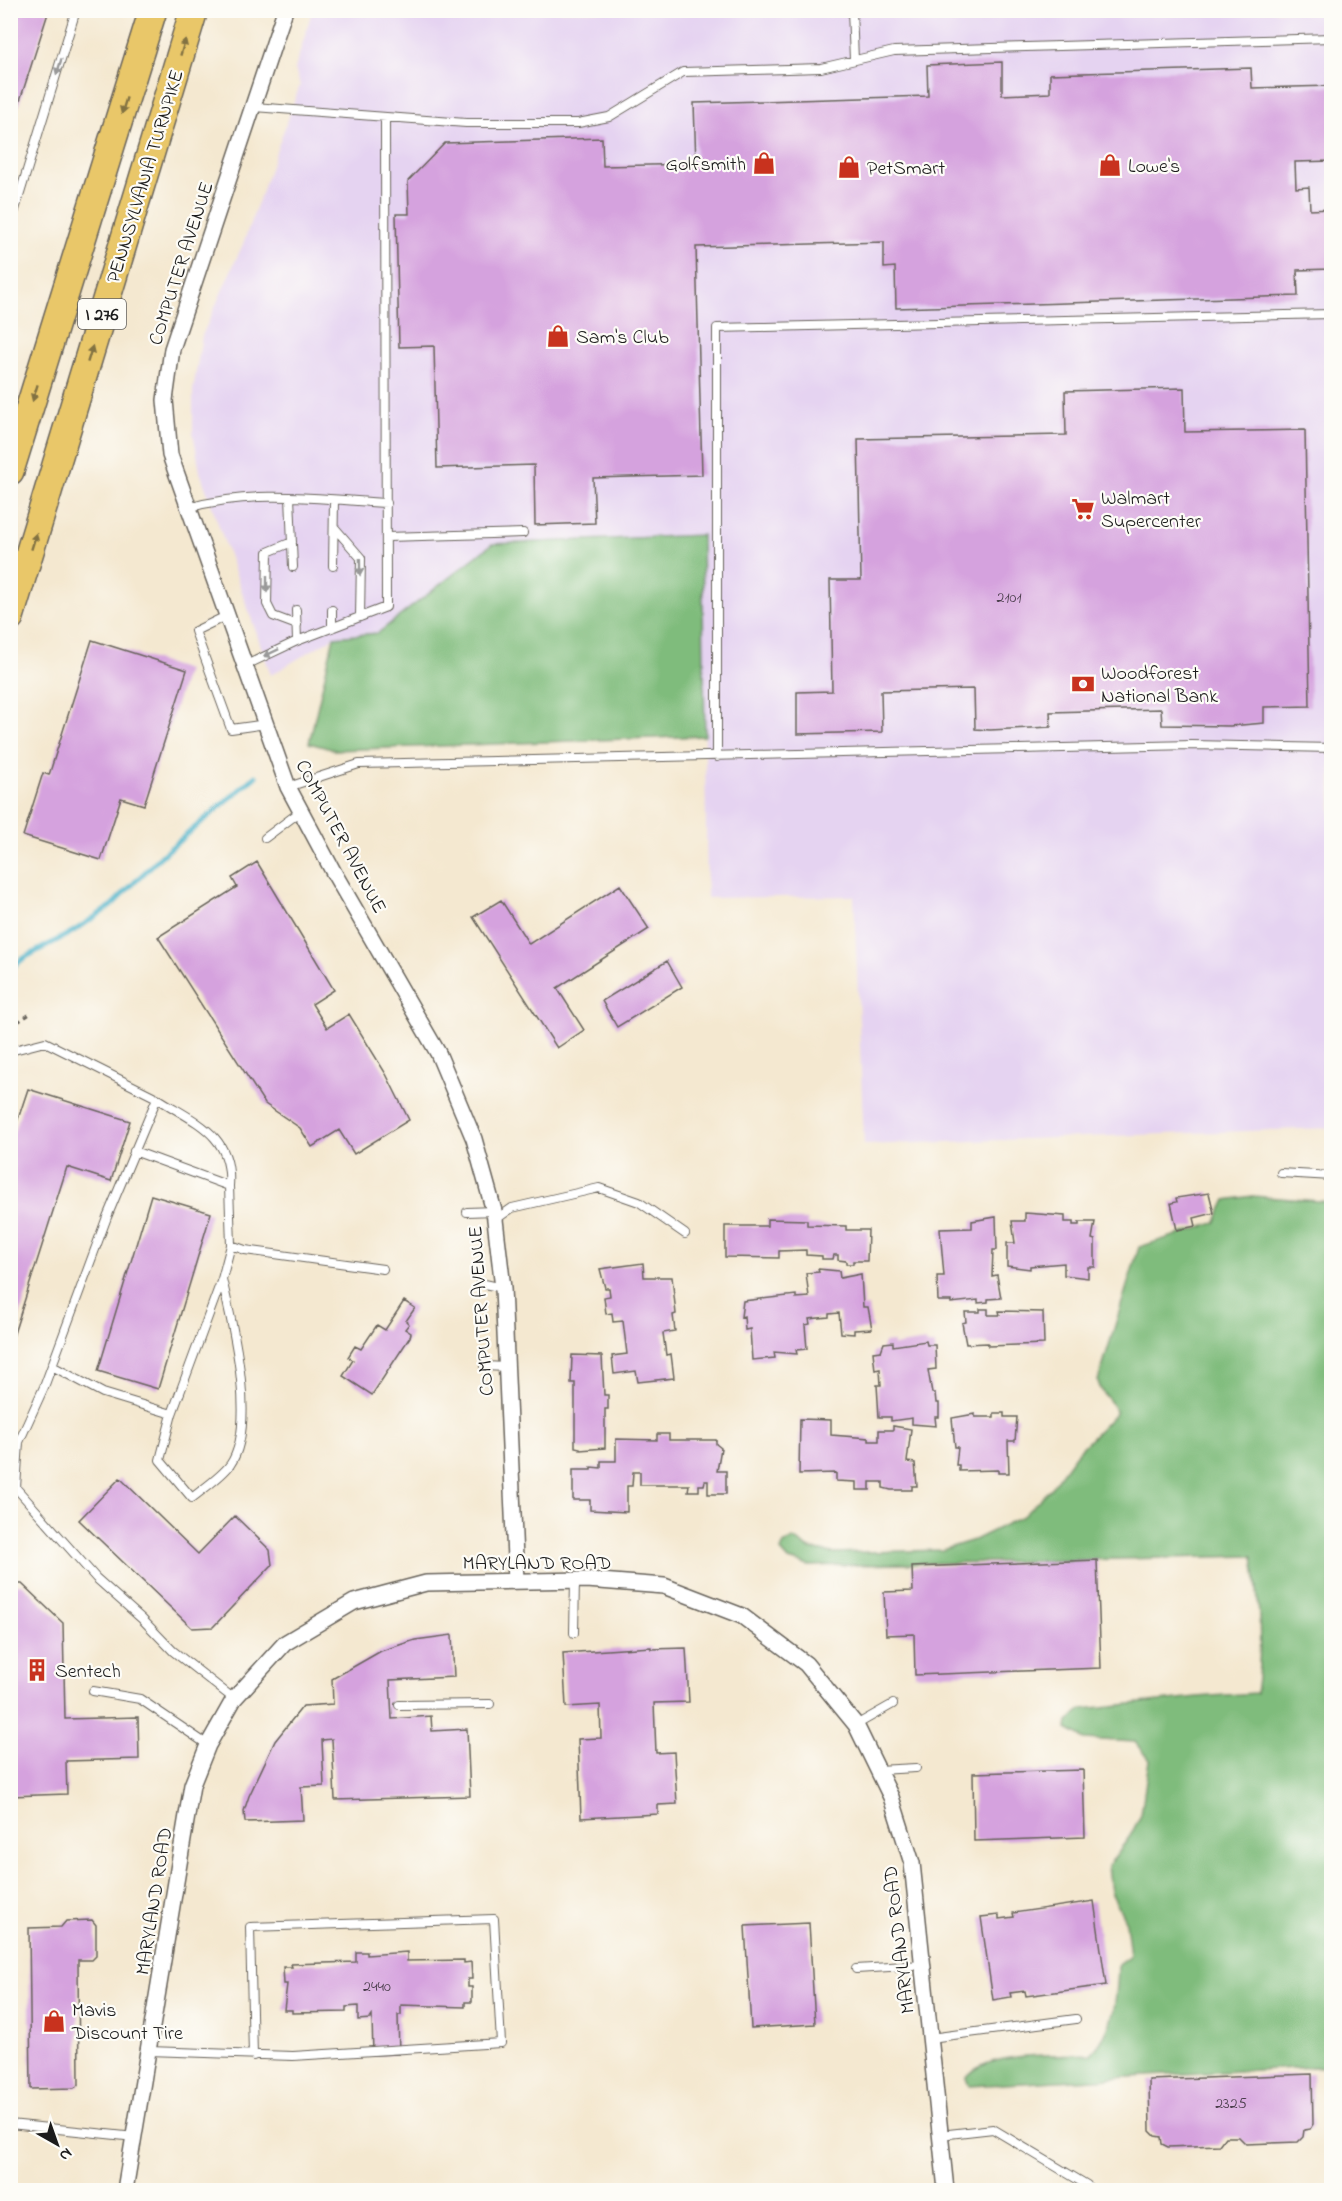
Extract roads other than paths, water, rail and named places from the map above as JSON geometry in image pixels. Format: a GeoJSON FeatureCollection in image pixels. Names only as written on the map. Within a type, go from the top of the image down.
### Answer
{"type":"FeatureCollection","features":[{"type":"Feature","properties":{"kind":"highway","name":"PENNSYLVANIA TURNPIKE"},"geometry":{"type":"LineString","coordinates":[[10,471],[153,10]]}},
{"type":"Feature","properties":{"kind":"highway","name":"PENNSYLVANIA TURNPIKE"},"geometry":{"type":"LineString","coordinates":[[10,617],[194,10]]}},
{"type":"Feature","properties":{"kind":"street","name":"COMPUTER AVENUE"},"geometry":{"type":"LineString","coordinates":[[285,10],[172,348],[165,400],[170,455],[288,787],[438,1053],[474,1139],[494,1216],[503,1288],[516,1581]]}},
{"type":"Feature","properties":{"kind":"street","name":"MARYLAND ROAD"},"geometry":{"type":"LineString","coordinates":[[125,2190],[192,1785],[208,1745],[234,1699],[285,1643],[354,1602],[426,1583],[575,1581],[664,1586],[742,1616],[806,1664],[856,1725],[891,1797],[912,1863],[946,2190]]}},
{"type":"Feature","properties":{"kind":"lane"},"geometry":{"type":"LineString","coordinates":[[10,226],[75,10]]}},
{"type":"Feature","properties":{"kind":"lane"},"geometry":{"type":"LineString","coordinates":[[852,10],[854,60]]}},
{"type":"Feature","properties":{"kind":"lane"},"geometry":{"type":"LineString","coordinates":[[254,107],[466,123],[578,123],[609,117],[683,72],[821,68],[903,51],[1332,38]]}},
{"type":"Feature","properties":{"kind":"lane"},"geometry":{"type":"LineString","coordinates":[[244,666],[297,641],[386,607],[385,118]]}},
{"type":"Feature","properties":{"kind":"lane"},"geometry":{"type":"LineString","coordinates":[[717,757],[717,328],[1332,314]]}},
{"type":"Feature","properties":{"kind":"lane"},"geometry":{"type":"LineString","coordinates":[[188,508],[217,499],[290,497],[387,503]]}},
{"type":"Feature","properties":{"kind":"lane"},"geometry":{"type":"LineString","coordinates":[[290,497],[293,567]]}},
{"type":"Feature","properties":{"kind":"lane"},"geometry":{"type":"LineString","coordinates":[[333,566],[334,500]]}},
{"type":"Feature","properties":{"kind":"lane"},"geometry":{"type":"LineString","coordinates":[[334,527],[361,558],[360,617]]}},
{"type":"Feature","properties":{"kind":"lane"},"geometry":{"type":"LineString","coordinates":[[387,537],[523,533]]}},
{"type":"Feature","properties":{"kind":"lane"},"geometry":{"type":"LineString","coordinates":[[292,542],[268,552],[267,604],[273,616],[297,625]]}},
{"type":"Feature","properties":{"kind":"lane"},"geometry":{"type":"LineString","coordinates":[[296,610],[297,641]]}},
{"type":"Feature","properties":{"kind":"lane"},"geometry":{"type":"LineString","coordinates":[[332,610],[332,628]]}},
{"type":"Feature","properties":{"kind":"lane"},"geometry":{"type":"LineString","coordinates":[[226,616],[195,632],[231,729],[266,724]]}},
{"type":"Feature","properties":{"kind":"lane"},"geometry":{"type":"LineString","coordinates":[[288,787],[359,764],[1192,745],[1332,748]]}},
{"type":"Feature","properties":{"kind":"lane"},"geometry":{"type":"LineString","coordinates":[[265,838],[301,811]]}},
{"type":"Feature","properties":{"kind":"lane"},"geometry":{"type":"LineString","coordinates":[[10,1051],[45,1042],[157,1098],[211,1132],[220,1142],[230,1170],[231,1245],[222,1279],[172,1414],[160,1460],[192,1498],[230,1464],[242,1429],[238,1354],[222,1279]]}},
{"type":"Feature","properties":{"kind":"lane"},"geometry":{"type":"LineString","coordinates":[[157,1098],[134,1151],[52,1366],[19,1442],[14,1487],[96,1578],[142,1619],[173,1651],[234,1699]]}},
{"type":"Feature","properties":{"kind":"lane"},"geometry":{"type":"LineString","coordinates":[[134,1151],[229,1186]]}},
{"type":"Feature","properties":{"kind":"lane"},"geometry":{"type":"LineString","coordinates":[[1281,1173],[1332,1176]]}},
{"type":"Feature","properties":{"kind":"lane"},"geometry":{"type":"LineString","coordinates":[[467,1212],[494,1216],[512,1208],[599,1188],[639,1202],[685,1234]]}},
{"type":"Feature","properties":{"kind":"lane"},"geometry":{"type":"LineString","coordinates":[[231,1245],[267,1253],[382,1269]]}},
{"type":"Feature","properties":{"kind":"lane"},"geometry":{"type":"LineString","coordinates":[[480,1283],[503,1288]]}},
{"type":"Feature","properties":{"kind":"lane"},"geometry":{"type":"LineString","coordinates":[[52,1366],[103,1393],[172,1414]]}},
{"type":"Feature","properties":{"kind":"lane"},"geometry":{"type":"LineString","coordinates":[[484,1366],[507,1366]]}},
{"type":"Feature","properties":{"kind":"lane"},"geometry":{"type":"LineString","coordinates":[[574,1633],[575,1581]]}},
{"type":"Feature","properties":{"kind":"lane"},"geometry":{"type":"LineString","coordinates":[[93,1691],[140,1699],[208,1745]]}},
{"type":"Feature","properties":{"kind":"lane"},"geometry":{"type":"LineString","coordinates":[[399,1705],[490,1704]]}},
{"type":"Feature","properties":{"kind":"lane"},"geometry":{"type":"LineString","coordinates":[[856,1725],[893,1704]]}},
{"type":"Feature","properties":{"kind":"lane"},"geometry":{"type":"LineString","coordinates":[[878,1770],[916,1768]]}},
{"type":"Feature","properties":{"kind":"lane"},"geometry":{"type":"LineString","coordinates":[[149,2051],[253,2056],[501,2043],[494,1919],[250,1927],[253,2056]]}},
{"type":"Feature","properties":{"kind":"lane"},"geometry":{"type":"LineString","coordinates":[[856,1968],[923,1965]]}},
{"type":"Feature","properties":{"kind":"lane"},"geometry":{"type":"LineString","coordinates":[[930,2038],[1076,2019]]}},
{"type":"Feature","properties":{"kind":"lane"},"geometry":{"type":"LineString","coordinates":[[10,2124],[135,2137]]}},
{"type":"Feature","properties":{"kind":"lane"},"geometry":{"type":"LineString","coordinates":[[940,2134],[993,2129],[1087,2185]]}},
{"type":"Feature","properties":{"kind":"waterway"},"geometry":{"type":"LineString","coordinates":[[10,969],[24,958],[74,931],[111,906],[160,857],[256,776]]}},
{"type":"Feature","properties":{"kind":"place","name":"Golfsmith"},"geometry":{"type":"Point","coordinates":[764,163]}},
{"type":"Feature","properties":{"kind":"place","name":"Lowe's"},"geometry":{"type":"Point","coordinates":[1110,165]}},
{"type":"Feature","properties":{"kind":"place","name":"PetSmart"},"geometry":{"type":"Point","coordinates":[849,167]}},
{"type":"Feature","properties":{"kind":"place","name":"Sam's Club"},"geometry":{"type":"Point","coordinates":[558,336]}},
{"type":"Feature","properties":{"kind":"place","name":"Walmart Supercenter"},"geometry":{"type":"Point","coordinates":[1083,509]}},
{"type":"Feature","properties":{"kind":"place","name":"Woodforest National Bank"},"geometry":{"type":"Point","coordinates":[1083,684]}},
{"type":"Feature","properties":{"kind":"place","name":"Sentech"},"geometry":{"type":"Point","coordinates":[37,1670]}},
{"type":"Feature","properties":{"kind":"place","name":"Mavis Discount Tire"},"geometry":{"type":"Point","coordinates":[54,2021]}}]}
